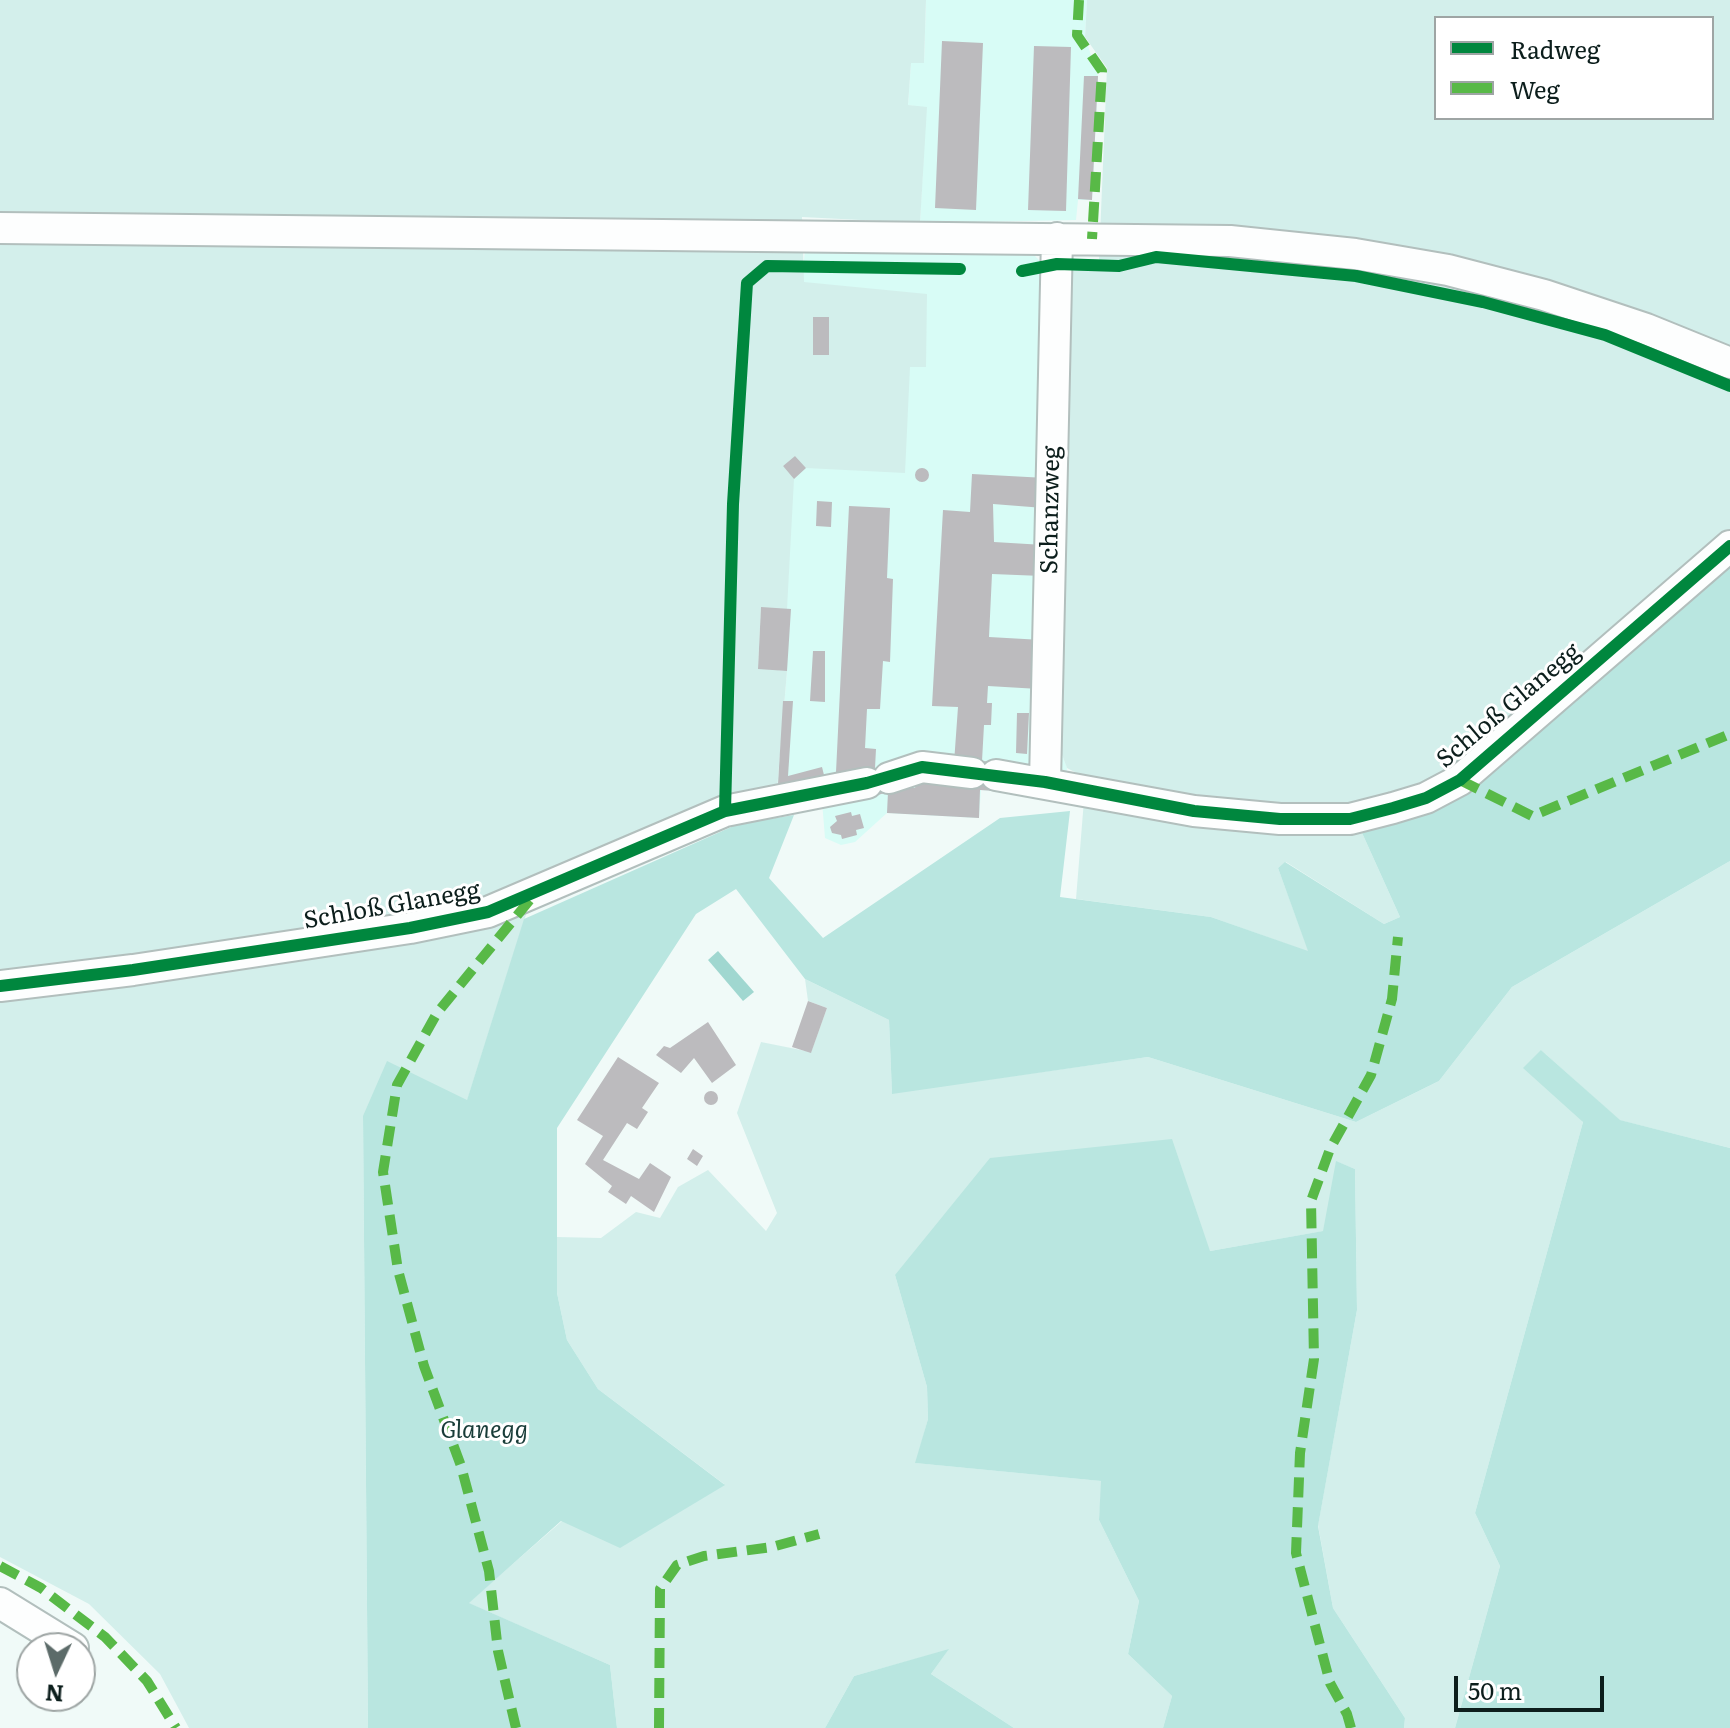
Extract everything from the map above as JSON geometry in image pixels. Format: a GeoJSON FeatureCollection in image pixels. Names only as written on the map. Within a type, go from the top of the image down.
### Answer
{"type":"FeatureCollection","features":[{"type":"Feature","properties":{"kind":"street"},"geometry":{"type":"LineString","coordinates":[[0,228],[1230,241],[1355,254],[1448,270],[1559,300],[1646,329],[1730,363]]}},
{"type":"Feature","properties":{"kind":"street","name":"Schanzweg"},"geometry":{"type":"LineString","coordinates":[[1045,782],[1057,238]]}},
{"type":"Feature","properties":{"kind":"street","name":"Schloß Glanegg"},"geometry":{"type":"LineString","coordinates":[[0,986],[410,928],[488,912],[725,811],[878,780],[922,767],[1045,782],[1194,811],[1280,819],[1350,819],[1426,798],[1460,780],[1730,546]]}},
{"type":"Feature","properties":{"kind":"street"},"geometry":{"type":"LineString","coordinates":[[0,1603],[47,1632]]}},
{"type":"Feature","properties":{"kind":"shaded area"},"geometry":{"type":"Polygon","coordinates":[[[0,0],[926,0],[924,63],[911,63],[908,105],[927,107],[920,223],[802,217],[804,282],[927,294],[926,367],[910,367],[905,473],[806,468],[795,456],[783,466],[794,479],[787,609],[761,608],[758,668],[787,671],[777,790],[537,880],[467,1101],[363,1116],[368,1728],[189,1728],[160,1674],[89,1604],[0,1557],[0,0]]]}},
{"type":"Feature","properties":{"kind":"shaded area"},"geometry":{"type":"Polygon","coordinates":[[[926,0],[1087,0],[1085,37],[1098,76],[1092,200],[1078,200],[1076,220],[920,223],[926,108],[908,105],[911,62],[924,63],[926,0]]]}},
{"type":"Feature","properties":{"kind":"shaded area"},"geometry":{"type":"Polygon","coordinates":[[[1087,0],[1730,0],[1730,541],[1459,771],[1410,795],[1337,810],[1111,791],[1067,768],[1052,728],[1073,259],[1099,260],[1107,68],[1085,37],[1087,0]]]}},
{"type":"Feature","properties":{"kind":"shaded area"},"geometry":{"type":"Polygon","coordinates":[[[805,250],[1033,254],[1040,261],[1073,259],[1052,728],[1067,768],[1065,796],[981,790],[979,818],[887,813],[855,842],[841,845],[825,838],[822,801],[777,790],[787,671],[758,669],[761,607],[787,608],[783,466],[805,250]]]}},
{"type":"Feature","properties":{"kind":"shaded area"},"geometry":{"type":"Polygon","coordinates":[[[1084,800],[1358,824],[1400,917],[1384,924],[1286,862],[1278,868],[1309,952],[1211,917],[1076,899],[1084,800]]]}},
{"type":"Feature","properties":{"kind":"shaded area"},"geometry":{"type":"Polygon","coordinates":[[[1730,861],[1730,1148],[1619,1120],[1541,1050],[1583,1122],[1475,1513],[1500,1566],[1455,1728],[1404,1728],[1405,1718],[1333,1608],[1318,1525],[1357,1310],[1355,1169],[1337,1162],[1324,1231],[1210,1251],[895,1275],[927,1387],[928,1419],[916,1463],[1102,1481],[1099,1520],[1139,1601],[1128,1654],[1172,1696],[1163,1728],[1014,1728],[931,1674],[948,1650],[854,1676],[825,1728],[617,1728],[610,1665],[468,1603],[562,1521],[724,1484],[598,1389],[567,1340],[557,1293],[557,1237],[601,1238],[636,1212],[660,1218],[678,1187],[708,1170],[766,1231],[777,1213],[737,1113],[761,1042],[811,1052],[827,1008],[808,1001],[805,979],[889,1020],[892,1093],[1148,1057],[1356,1122],[1439,1081],[1512,987],[1730,861]]]}},
{"type":"Feature","properties":{"kind":"shaded area"},"geometry":{"type":"Polygon","coordinates":[[[718,951],[754,992],[743,1001],[708,960],[718,951]]]}},
{"type":"Feature","properties":{"kind":"green space","name":"Glanegg"},"geometry":{"type":"Polygon","coordinates":[[[1730,565],[1730,861],[1512,987],[1439,1081],[1356,1122],[1148,1057],[892,1094],[889,1020],[805,979],[736,889],[696,914],[557,1128],[557,1293],[567,1340],[598,1389],[725,1485],[620,1548],[561,1521],[469,1603],[610,1665],[617,1728],[368,1728],[363,1116],[387,1061],[467,1100],[524,919],[738,824],[794,815],[769,878],[823,938],[1000,818],[1070,811],[1060,897],[1211,917],[1308,951],[1278,868],[1285,862],[1384,924],[1400,917],[1358,824],[1394,815],[1730,565]]]}},
{"type":"Feature","properties":{"kind":"green space"},"geometry":{"type":"Polygon","coordinates":[[[1541,1050],[1620,1120],[1730,1148],[1730,1728],[1455,1728],[1500,1566],[1475,1513],[1583,1122],[1523,1068],[1541,1050]]]}},
{"type":"Feature","properties":{"kind":"green space"},"geometry":{"type":"Polygon","coordinates":[[[1172,1139],[1210,1251],[1323,1231],[1336,1161],[1355,1169],[1357,1310],[1318,1526],[1333,1608],[1405,1718],[1404,1728],[1163,1728],[1172,1696],[1128,1654],[1139,1601],[1099,1520],[1101,1481],[915,1463],[928,1419],[927,1387],[895,1275],[990,1158],[1172,1139]]]}},
{"type":"Feature","properties":{"kind":"green space"},"geometry":{"type":"Polygon","coordinates":[[[949,1649],[931,1674],[1014,1728],[825,1728],[854,1676],[949,1649]]]}},
{"type":"Feature","properties":{"kind":"building"},"geometry":{"type":"Polygon","coordinates":[[[942,41],[983,43],[976,210],[935,208],[942,41]]]}},
{"type":"Feature","properties":{"kind":"building"},"geometry":{"type":"Polygon","coordinates":[[[1034,46],[1071,47],[1066,211],[1028,210],[1034,46]]]}},
{"type":"Feature","properties":{"kind":"building"},"geometry":{"type":"Polygon","coordinates":[[[1084,76],[1098,76],[1092,200],[1078,199],[1084,76]]]}},
{"type":"Feature","properties":{"kind":"building"},"geometry":{"type":"Polygon","coordinates":[[[813,317],[829,317],[829,355],[813,355],[813,317]]]}},
{"type":"Feature","properties":{"kind":"building"},"geometry":{"type":"Polygon","coordinates":[[[795,456],[806,468],[794,479],[783,466],[795,456]]]}},
{"type":"Feature","properties":{"kind":"building"},"geometry":{"type":"Polygon","coordinates":[[[922,468],[929,475],[922,482],[915,475],[922,468]]]}},
{"type":"Feature","properties":{"kind":"building"},"geometry":{"type":"Polygon","coordinates":[[[972,474],[1046,478],[1044,508],[993,504],[994,542],[1044,545],[1042,576],[992,574],[989,637],[1042,640],[1039,689],[988,686],[987,703],[992,703],[991,725],[984,725],[982,761],[997,762],[995,791],[980,790],[979,818],[887,813],[888,792],[871,797],[865,774],[836,772],[849,506],[890,508],[887,578],[893,579],[890,662],[883,661],[880,709],[867,709],[865,748],[876,749],[875,768],[886,766],[891,787],[915,788],[916,784],[954,763],[958,707],[932,706],[943,510],[970,512],[972,474]]]}},
{"type":"Feature","properties":{"kind":"building"},"geometry":{"type":"Polygon","coordinates":[[[817,501],[832,502],[831,527],[816,526],[817,501]]]}},
{"type":"Feature","properties":{"kind":"building"},"geometry":{"type":"Polygon","coordinates":[[[761,607],[791,609],[787,671],[758,669],[761,607]]]}},
{"type":"Feature","properties":{"kind":"building"},"geometry":{"type":"Polygon","coordinates":[[[813,651],[825,651],[825,702],[810,701],[813,651]]]}},
{"type":"Feature","properties":{"kind":"building"},"geometry":{"type":"Polygon","coordinates":[[[783,701],[793,701],[788,776],[822,767],[825,779],[786,788],[778,784],[783,701]]]}},
{"type":"Feature","properties":{"kind":"building"},"geometry":{"type":"Polygon","coordinates":[[[1017,713],[1029,713],[1027,754],[1016,753],[1017,713]]]}},
{"type":"Feature","properties":{"kind":"building"},"geometry":{"type":"Polygon","coordinates":[[[851,812],[852,816],[860,814],[864,828],[856,830],[857,835],[842,839],[841,835],[832,833],[830,827],[837,821],[835,816],[851,812]]]}},
{"type":"Feature","properties":{"kind":"building"},"geometry":{"type":"Polygon","coordinates":[[[808,1001],[827,1008],[811,1053],[792,1047],[808,1001]]]}},
{"type":"Feature","properties":{"kind":"building"},"geometry":{"type":"Polygon","coordinates":[[[708,1022],[736,1065],[712,1083],[694,1058],[681,1073],[656,1055],[664,1046],[670,1048],[708,1022]]]}},
{"type":"Feature","properties":{"kind":"building"},"geometry":{"type":"Polygon","coordinates":[[[618,1057],[659,1083],[642,1108],[648,1112],[637,1129],[627,1123],[603,1160],[639,1179],[650,1163],[671,1177],[654,1212],[631,1196],[626,1204],[608,1192],[612,1186],[585,1164],[603,1136],[577,1120],[618,1057]]]}},
{"type":"Feature","properties":{"kind":"building"},"geometry":{"type":"Polygon","coordinates":[[[711,1091],[718,1098],[711,1105],[704,1098],[711,1091]]]}},
{"type":"Feature","properties":{"kind":"building"},"geometry":{"type":"Polygon","coordinates":[[[693,1149],[703,1156],[697,1166],[687,1159],[693,1149]]]}},
{"type":"Feature","properties":{"kind":"marked path"},"geometry":{"type":"LineString","coordinates":[[1079,0],[1077,35],[1102,71],[1092,239]]}},
{"type":"Feature","properties":{"kind":"marked path"},"geometry":{"type":"LineString","coordinates":[[1460,780],[1532,816],[1730,734]]}},
{"type":"Feature","properties":{"kind":"marked path"},"geometry":{"type":"LineString","coordinates":[[516,1728],[498,1651],[489,1571],[461,1466],[424,1366],[398,1270],[383,1172],[397,1085],[437,1013],[533,896]]}},
{"type":"Feature","properties":{"kind":"marked path"},"geometry":{"type":"LineString","coordinates":[[1351,1728],[1330,1683],[1296,1553],[1300,1453],[1314,1359],[1311,1201],[1330,1149],[1371,1075],[1392,999],[1398,937]]}},
{"type":"Feature","properties":{"kind":"marked path"},"geometry":{"type":"LineString","coordinates":[[659,1728],[660,1589],[677,1565],[704,1556],[772,1547],[819,1534]]}},
{"type":"Feature","properties":{"kind":"marked path"},"geometry":{"type":"LineString","coordinates":[[0,1566],[41,1588],[105,1637],[147,1681],[176,1728]]}},
{"type":"Feature","properties":{"kind":"cycle path"},"geometry":{"type":"LineString","coordinates":[[1022,271],[1057,264],[1119,266],[1156,257],[1356,276],[1483,302],[1605,335],[1730,386]]}},
{"type":"Feature","properties":{"kind":"cycle path"},"geometry":{"type":"LineString","coordinates":[[725,811],[733,504],[747,283],[767,266],[960,269]]}},
{"type":"Feature","properties":{"kind":"cycle path"},"geometry":{"type":"LineString","coordinates":[[0,986],[133,970],[410,928],[488,912],[725,811],[867,783],[922,767],[1045,782],[1194,811],[1280,819],[1350,819],[1426,798],[1460,780],[1730,546]]}}]}
